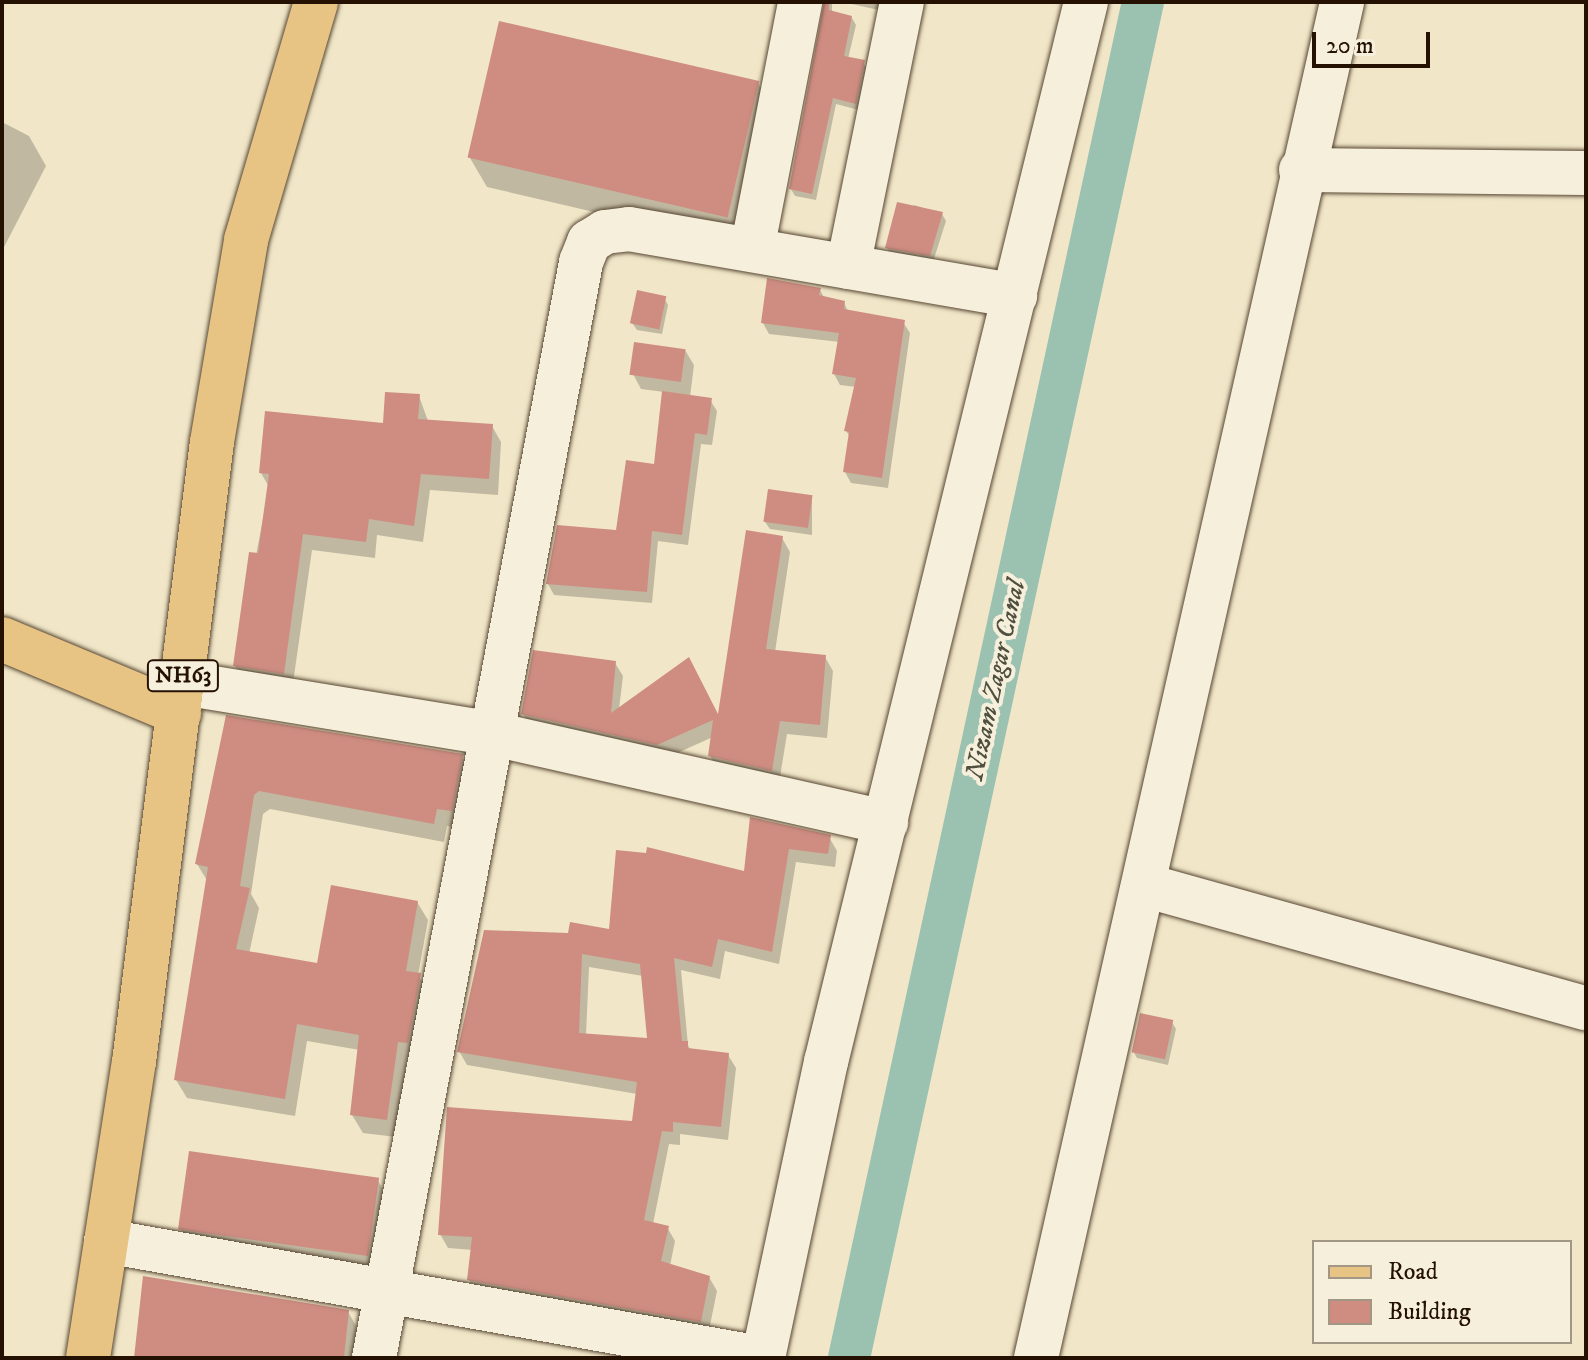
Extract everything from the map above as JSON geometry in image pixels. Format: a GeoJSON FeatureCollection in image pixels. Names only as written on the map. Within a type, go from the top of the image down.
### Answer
{"type":"FeatureCollection","features":[{"type":"Feature","properties":{"kind":"main road","name":"NH63"},"geometry":{"type":"LineString","coordinates":[[88,1358],[181,698],[212,442],[246,240],[316,2]]}},
{"type":"Feature","properties":{"kind":"main road"},"geometry":{"type":"LineString","coordinates":[[2,639],[181,698]]}},
{"type":"Feature","properties":{"kind":"street"},"geometry":{"type":"LineString","coordinates":[[752,250],[800,2]]}},
{"type":"Feature","properties":{"kind":"street"},"geometry":{"type":"LineString","coordinates":[[848,267],[902,2]]}},
{"type":"Feature","properties":{"kind":"street"},"geometry":{"type":"LineString","coordinates":[[106,1241],[761,1358],[826,1062],[1086,2]]}},
{"type":"Feature","properties":{"kind":"street"},"geometry":{"type":"LineString","coordinates":[[1036,1358],[1144,885],[1301,170],[1342,2]]}},
{"type":"Feature","properties":{"kind":"street"},"geometry":{"type":"LineString","coordinates":[[1301,170],[1586,173]]}},
{"type":"Feature","properties":{"kind":"street"},"geometry":{"type":"LineString","coordinates":[[374,1358],[581,262],[589,242],[605,232],[629,229],[1015,296]]}},
{"type":"Feature","properties":{"kind":"street"},"geometry":{"type":"LineString","coordinates":[[181,698],[494,734],[886,822]]}},
{"type":"Feature","properties":{"kind":"street"},"geometry":{"type":"LineString","coordinates":[[1144,885],[1586,1008]]}},
{"type":"Feature","properties":{"kind":"building"},"geometry":{"type":"Polygon","coordinates":[[[824,2],[829,2],[829,10],[852,16],[844,56],[865,60],[856,104],[833,98],[812,194],[789,189],[824,2]]]}},
{"type":"Feature","properties":{"kind":"building"},"geometry":{"type":"Polygon","coordinates":[[[499,21],[759,81],[728,217],[468,157],[499,21]]]}},
{"type":"Feature","properties":{"kind":"building"},"geometry":{"type":"Polygon","coordinates":[[[897,202],[943,212],[930,256],[885,248],[897,202]]]}},
{"type":"Feature","properties":{"kind":"building"},"geometry":{"type":"Polygon","coordinates":[[[767,278],[821,288],[819,295],[845,301],[844,309],[905,320],[882,478],[843,472],[849,432],[844,431],[856,378],[832,374],[839,333],[761,323],[767,278]]]}},
{"type":"Feature","properties":{"kind":"building"},"geometry":{"type":"Polygon","coordinates":[[[637,290],[666,296],[659,329],[630,323],[637,290]]]}},
{"type":"Feature","properties":{"kind":"building"},"geometry":{"type":"Polygon","coordinates":[[[634,342],[685,349],[681,382],[629,375],[634,342]]]}},
{"type":"Feature","properties":{"kind":"building"},"geometry":{"type":"Polygon","coordinates":[[[662,391],[712,398],[707,435],[695,433],[682,535],[652,531],[647,592],[546,584],[557,525],[616,530],[626,460],[654,464],[662,391]]]}},
{"type":"Feature","properties":{"kind":"building"},"geometry":{"type":"Polygon","coordinates":[[[385,392],[420,394],[418,419],[493,424],[489,479],[421,474],[414,526],[369,519],[366,542],[303,534],[284,674],[233,666],[249,552],[258,553],[269,474],[259,473],[265,411],[383,423],[385,392]]]}},
{"type":"Feature","properties":{"kind":"building"},"geometry":{"type":"Polygon","coordinates":[[[768,489],[813,495],[808,528],[763,522],[768,489]]]}},
{"type":"Feature","properties":{"kind":"building"},"geometry":{"type":"Polygon","coordinates":[[[746,530],[783,536],[766,649],[826,655],[820,725],[780,721],[772,771],[708,756],[713,720],[657,745],[521,714],[533,650],[616,661],[611,713],[689,657],[718,714],[746,530]]]}},
{"type":"Feature","properties":{"kind":"building"},"geometry":{"type":"Polygon","coordinates":[[[226,715],[463,754],[452,811],[437,809],[434,824],[259,791],[254,795],[240,886],[250,888],[236,949],[317,963],[331,885],[418,901],[406,971],[421,973],[408,1043],[398,1042],[387,1120],[350,1115],[359,1035],[297,1024],[285,1099],[174,1080],[208,867],[195,864],[226,715]]]}},
{"type":"Feature","properties":{"kind":"building"},"geometry":{"type":"Polygon","coordinates":[[[750,817],[831,835],[828,854],[789,849],[772,952],[718,939],[712,967],[674,958],[682,1041],[688,1041],[688,1048],[729,1053],[721,1127],[673,1122],[673,1132],[662,1131],[644,1220],[669,1226],[661,1261],[710,1276],[701,1322],[467,1280],[472,1237],[438,1235],[447,1107],[632,1121],[637,1082],[457,1052],[484,930],[568,933],[570,922],[609,929],[616,850],[646,853],[647,847],[744,871],[750,817]],[[582,954],[579,1033],[647,1038],[640,964],[582,954]]]}},
{"type":"Feature","properties":{"kind":"building"},"geometry":{"type":"Polygon","coordinates":[[[1140,1013],[1173,1020],[1165,1059],[1132,1052],[1140,1013]]]}},
{"type":"Feature","properties":{"kind":"building"},"geometry":{"type":"Polygon","coordinates":[[[189,1151],[379,1178],[368,1256],[178,1229],[189,1151]]]}},
{"type":"Feature","properties":{"kind":"building"},"geometry":{"type":"Polygon","coordinates":[[[143,1276],[349,1310],[344,1358],[134,1358],[143,1276]]]}},
{"type":"Feature","properties":{"kind":"waterway","name":"Nizam Zagar Canal"},"geometry":{"type":"LineString","coordinates":[[849,1358],[1143,2]]}}]}
